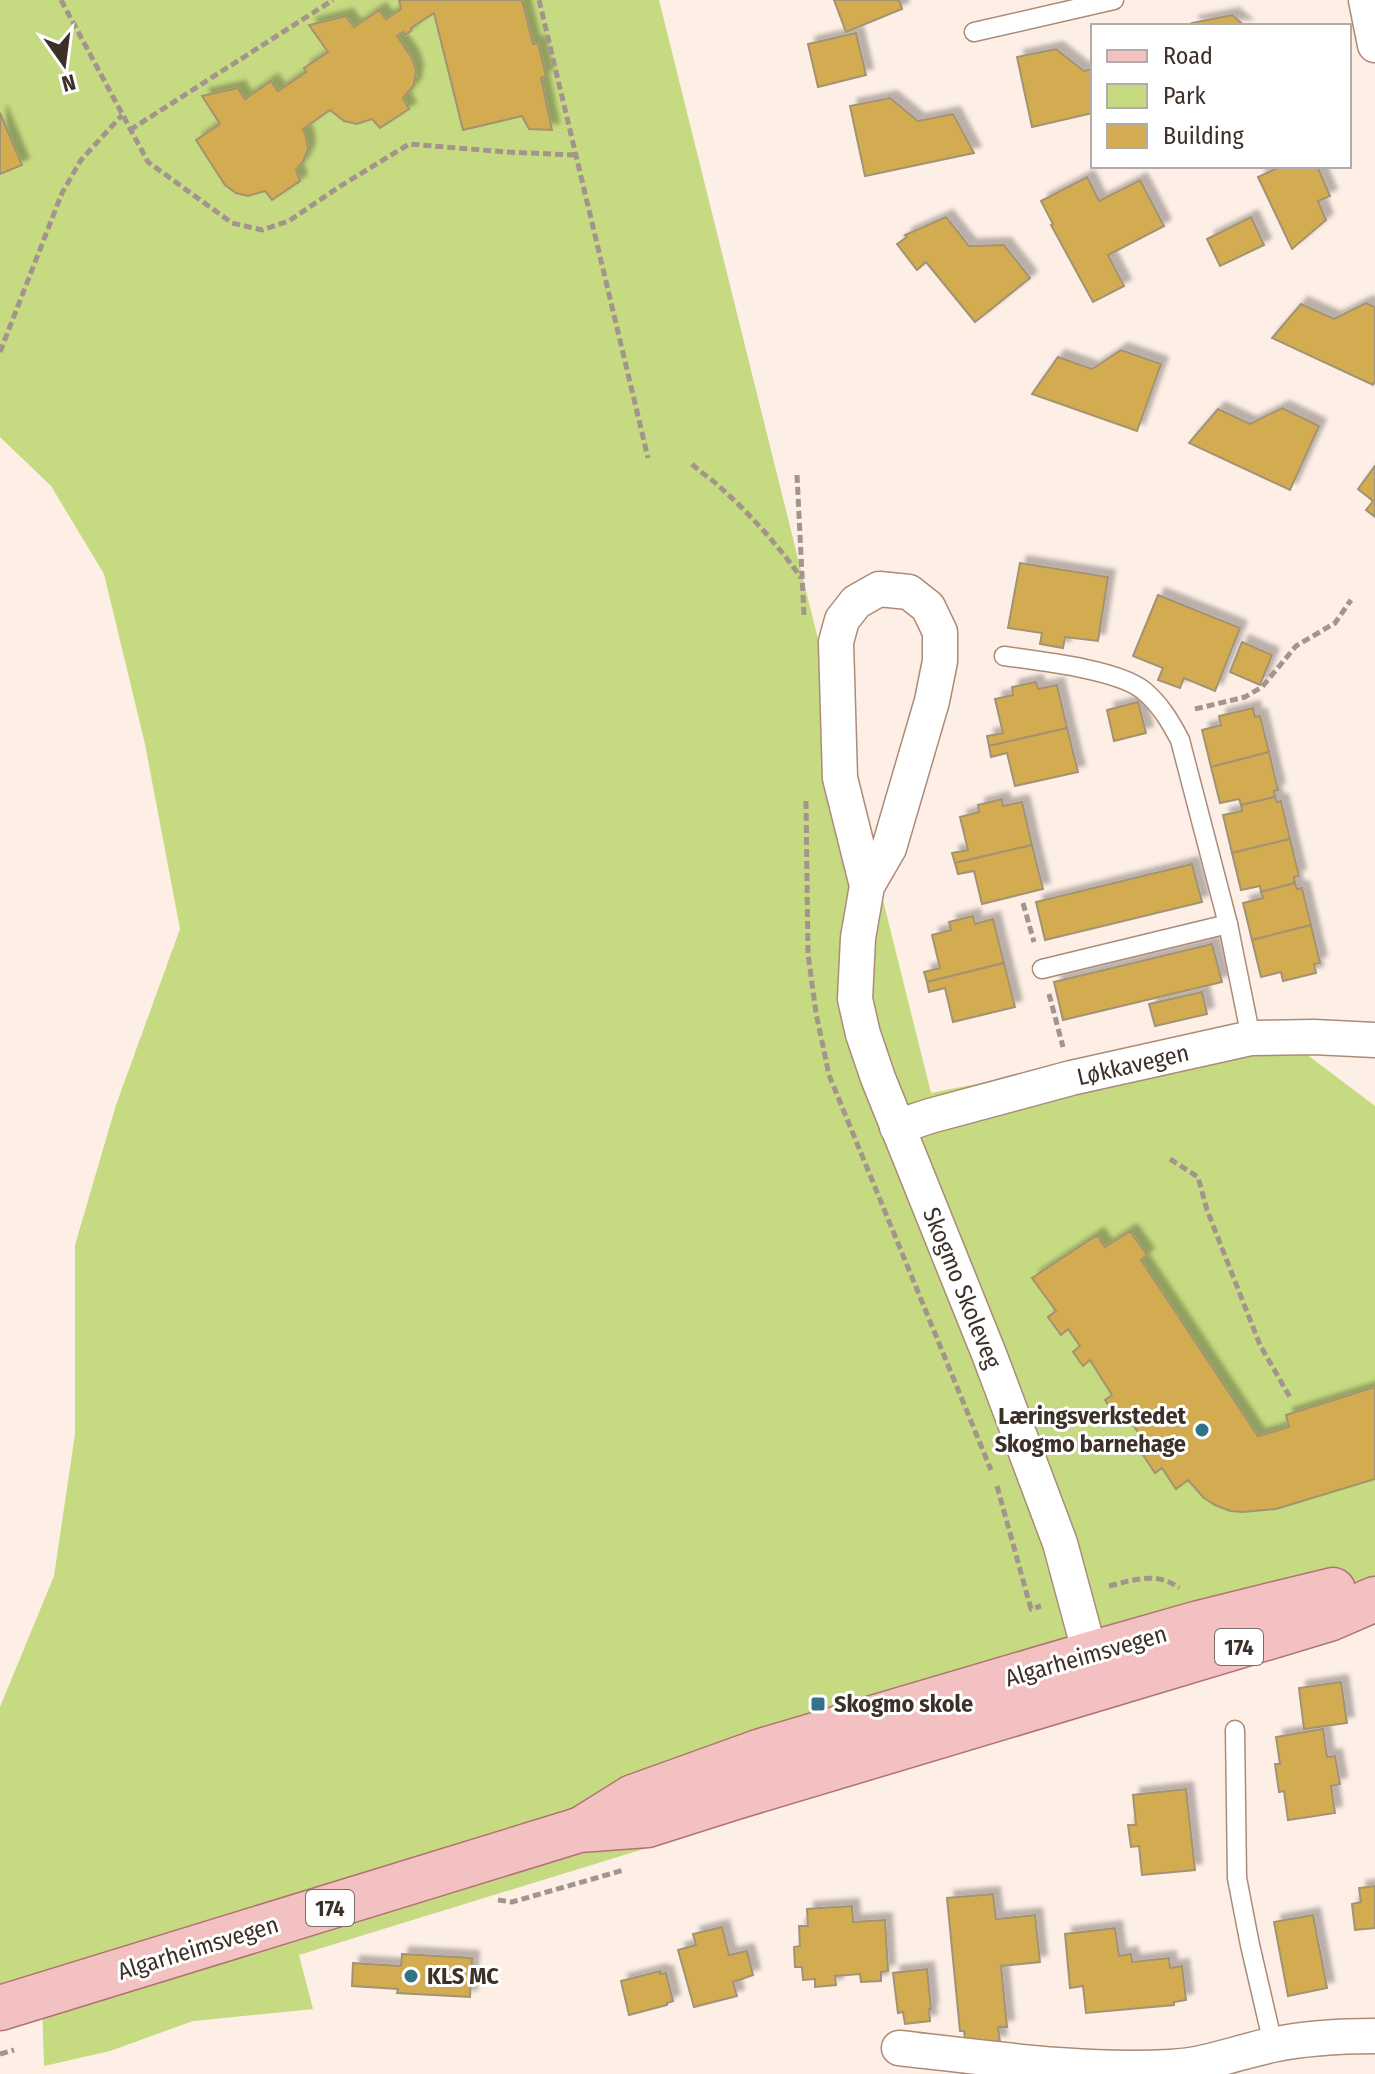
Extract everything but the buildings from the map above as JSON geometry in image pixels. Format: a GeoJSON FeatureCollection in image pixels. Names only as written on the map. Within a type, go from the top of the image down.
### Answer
{"type":"FeatureCollection","features":[{"type":"Feature","properties":{"kind":"main road","name":"Algarheimsvegen"},"geometry":{"type":"LineString","coordinates":[[1095,1670],[1321,1592],[1375,1583]]}},
{"type":"Feature","properties":{"kind":"main road","name":"Algarheimsvegen"},"geometry":{"type":"LineString","coordinates":[[0,2008],[579,1830],[633,1797],[761,1751],[1095,1670],[1329,1619],[1375,1599]]}},
{"type":"Feature","properties":{"kind":"street"},"geometry":{"type":"LineString","coordinates":[[1366,0],[1375,45]]}},
{"type":"Feature","properties":{"kind":"street","name":"Skogmo Skoleveg"},"geometry":{"type":"LineString","coordinates":[[867,886],[840,778],[836,642],[842,620],[856,602],[879,589],[909,592],[928,607],[940,632],[940,661],[932,701],[889,848],[867,886],[858,938],[855,999],[863,1034],[897,1127],[989,1354],[1060,1543],[1095,1670]]}},
{"type":"Feature","properties":{"kind":"street","name":"Løkkavegen"},"geometry":{"type":"LineString","coordinates":[[897,1127],[1071,1078],[1251,1038],[1375,1040]]}},
{"type":"Feature","properties":{"kind":"street"},"geometry":{"type":"LineString","coordinates":[[899,2048],[1105,2069],[1187,2065],[1273,2044],[1375,2036]]}},
{"type":"Feature","properties":{"kind":"lane"},"geometry":{"type":"LineString","coordinates":[[974,32],[1114,0]]}},
{"type":"Feature","properties":{"kind":"lane"},"geometry":{"type":"LineString","coordinates":[[1004,656],[1111,675],[1139,688],[1167,716],[1180,740],[1228,924],[1251,1038]]}},
{"type":"Feature","properties":{"kind":"lane"},"geometry":{"type":"LineString","coordinates":[[1042,969],[1228,924]]}},
{"type":"Feature","properties":{"kind":"lane"},"geometry":{"type":"LineString","coordinates":[[1235,1730],[1237,1878],[1273,2044]]}},
{"type":"Feature","properties":{"kind":"path"},"geometry":{"type":"LineString","coordinates":[[61,0],[148,162],[232,223],[262,230],[289,221],[409,144],[575,155]]}},
{"type":"Feature","properties":{"kind":"path"},"geometry":{"type":"LineString","coordinates":[[130,130],[333,0]]}},
{"type":"Feature","properties":{"kind":"path"},"geometry":{"type":"LineString","coordinates":[[539,0],[648,458]]}},
{"type":"Feature","properties":{"kind":"path"},"geometry":{"type":"LineString","coordinates":[[0,352],[62,193],[81,160],[122,115]]}},
{"type":"Feature","properties":{"kind":"path"},"geometry":{"type":"LineString","coordinates":[[692,464],[753,521],[802,579]]}},
{"type":"Feature","properties":{"kind":"path"},"geometry":{"type":"LineString","coordinates":[[1167,716],[1245,697],[1262,687],[1296,646],[1335,623],[1351,600]]}},
{"type":"Feature","properties":{"kind":"path"},"geometry":{"type":"LineString","coordinates":[[1170,1159],[1198,1177],[1207,1210],[1260,1345],[1291,1399]]}},
{"type":"Feature","properties":{"kind":"path"},"geometry":{"type":"LineString","coordinates":[[1106,1587],[1156,1577],[1174,1584],[1185,1593]]}},
{"type":"Feature","properties":{"kind":"green space"},"geometry":{"type":"Polygon","coordinates":[[[0,0],[659,0],[931,1093],[1269,1026],[1375,1106],[1375,1602],[1086,1713],[299,1955],[313,2009],[193,2021],[110,2051],[44,2066],[42,2002],[0,2014],[0,1707],[54,1576],[75,1434],[75,1245],[116,1105],[180,929],[145,744],[104,574],[51,486],[0,437],[0,0]]]}},
{"type":"Feature","properties":{"kind":"place","name":"Læringsverkstedet Skogmo barnehage"},"geometry":{"type":"Point","coordinates":[1202,1430]}},
{"type":"Feature","properties":{"kind":"place","name":"Skogmo skole"},"geometry":{"type":"Point","coordinates":[818,1704]}},
{"type":"Feature","properties":{"kind":"place","name":"KLS MC"},"geometry":{"type":"Point","coordinates":[411,1976]}}]}
